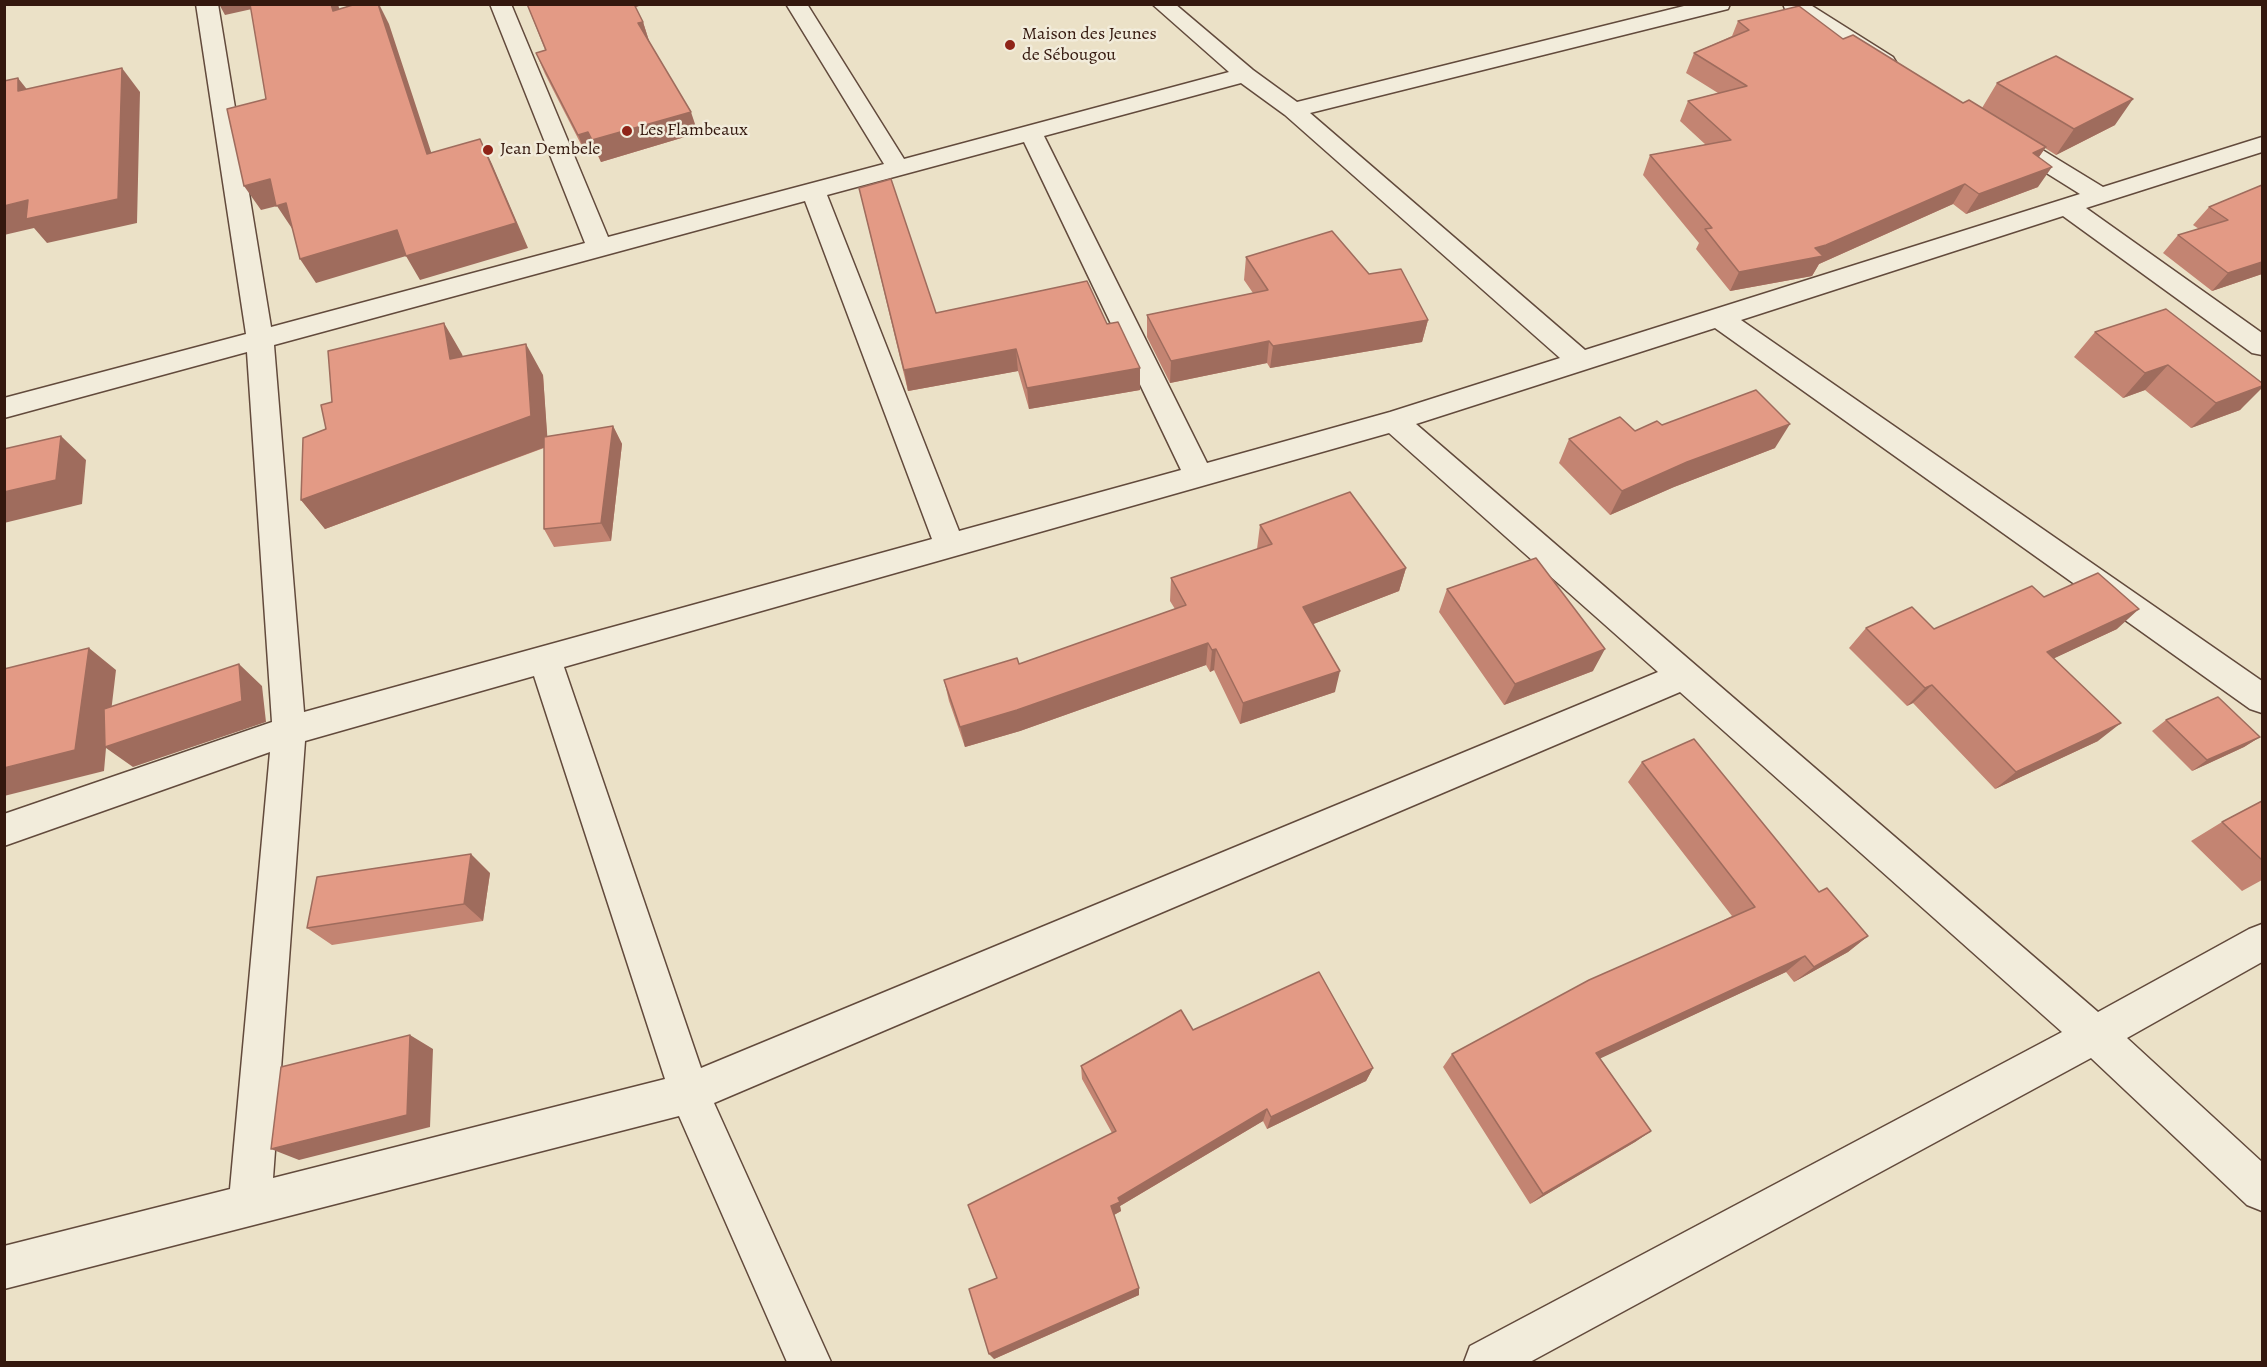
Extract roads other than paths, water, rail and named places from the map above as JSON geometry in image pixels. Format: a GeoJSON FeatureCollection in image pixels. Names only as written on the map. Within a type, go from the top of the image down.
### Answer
{"type":"FeatureCollection","features":[{"type":"Feature","properties":{"kind":"street"},"geometry":{"type":"LineString","coordinates":[[207,4],[260,339],[289,731],[250,1205]]}},
{"type":"Feature","properties":{"kind":"street"},"geometry":{"type":"LineString","coordinates":[[500,4],[600,248]]}},
{"type":"Feature","properties":{"kind":"street"},"geometry":{"type":"LineString","coordinates":[[796,4],[898,168]]}},
{"type":"Feature","properties":{"kind":"street"},"geometry":{"type":"LineString","coordinates":[[1162,4],[1245,75],[1293,110],[1580,361]]}},
{"type":"Feature","properties":{"kind":"street"},"geometry":{"type":"LineString","coordinates":[[1293,110],[1720,4]]}},
{"type":"Feature","properties":{"kind":"street"},"geometry":{"type":"LineString","coordinates":[[1792,4],[1901,72]]}},
{"type":"Feature","properties":{"kind":"street"},"geometry":{"type":"LineString","coordinates":[[4,408],[1245,75]]}},
{"type":"Feature","properties":{"kind":"street"},"geometry":{"type":"LineString","coordinates":[[1980,121],[2099,195]]}},
{"type":"Feature","properties":{"kind":"street"},"geometry":{"type":"LineString","coordinates":[[1030,133],[1198,475]]}},
{"type":"Feature","properties":{"kind":"street"},"geometry":{"type":"LineString","coordinates":[[4,830],[289,731],[1394,421],[2262,144]]}},
{"type":"Feature","properties":{"kind":"street"},"geometry":{"type":"LineString","coordinates":[[813,191],[950,546]]}},
{"type":"Feature","properties":{"kind":"street"},"geometry":{"type":"LineString","coordinates":[[2066,206],[2262,346]]}},
{"type":"Feature","properties":{"kind":"street"},"geometry":{"type":"LineString","coordinates":[[1718,317],[2262,699]]}},
{"type":"Feature","properties":{"kind":"street"},"geometry":{"type":"LineString","coordinates":[[1394,421],[2095,1035],[2262,1190]]}},
{"type":"Feature","properties":{"kind":"street"},"geometry":{"type":"LineString","coordinates":[[545,658],[689,1093],[809,1362]]}},
{"type":"Feature","properties":{"kind":"street"},"geometry":{"type":"LineString","coordinates":[[4,1268],[689,1093],[1683,676]]}},
{"type":"Feature","properties":{"kind":"street"},"geometry":{"type":"LineString","coordinates":[[1486,1362],[2095,1035],[2262,942]]}},
{"type":"Feature","properties":{"kind":"place","name":"Maison des Jeunes de Sébougou"},"geometry":{"type":"Point","coordinates":[1010,45]}},
{"type":"Feature","properties":{"kind":"place","name":"Les Flambeaux"},"geometry":{"type":"Point","coordinates":[627,131]}},
{"type":"Feature","properties":{"kind":"place","name":"Jean Dembele"},"geometry":{"type":"Point","coordinates":[488,150]}}]}
